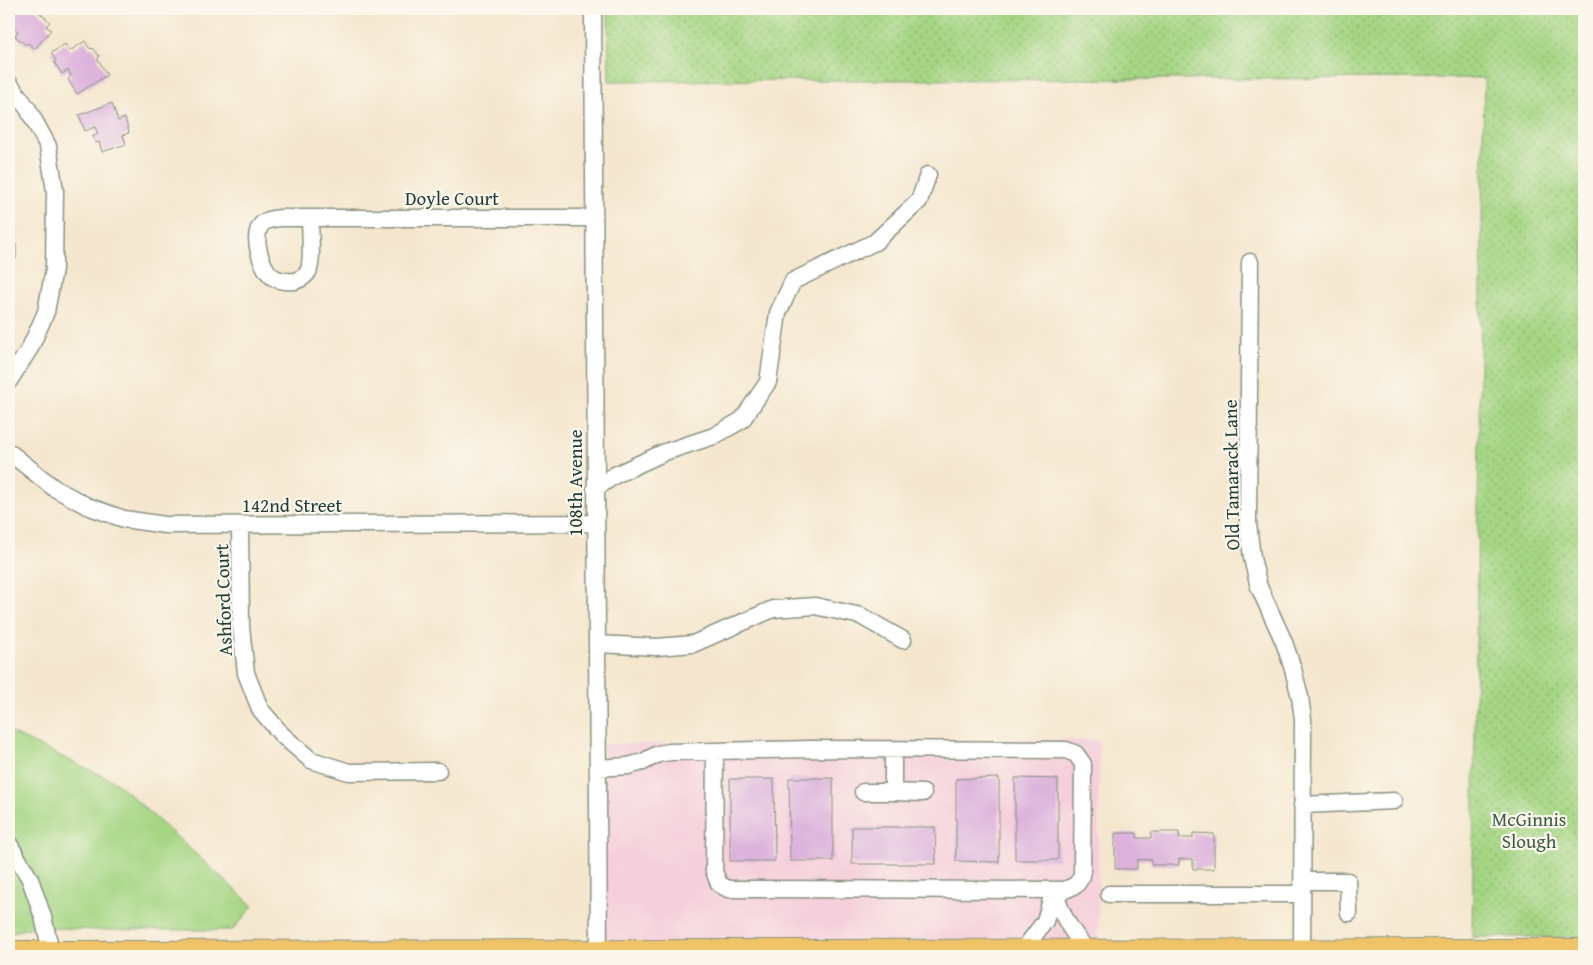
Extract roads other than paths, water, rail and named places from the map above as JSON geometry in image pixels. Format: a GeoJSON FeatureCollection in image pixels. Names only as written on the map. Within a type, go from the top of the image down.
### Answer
{"type":"FeatureCollection","features":[{"type":"Feature","properties":{"kind":"main road"},"geometry":{"type":"LineString","coordinates":[[9,951],[747,953],[1024,949],[1584,949]]}},
{"type":"Feature","properties":{"kind":"street","name":"108th Avenue"},"geometry":{"type":"LineString","coordinates":[[592,9],[599,953]]}},
{"type":"Feature","properties":{"kind":"street"},"geometry":{"type":"LineString","coordinates":[[9,83],[28,109],[48,146],[55,191],[54,269],[46,312],[30,348],[9,381]]}},
{"type":"Feature","properties":{"kind":"street"},"geometry":{"type":"LineString","coordinates":[[595,489],[615,475],[665,452],[714,436],[742,420],[768,382],[778,313],[794,281],[875,242],[918,202],[928,175]]}},
{"type":"Feature","properties":{"kind":"street","name":"Doyle Court"},"geometry":{"type":"LineString","coordinates":[[310,218],[594,218]]}},
{"type":"Feature","properties":{"kind":"street","name":"Old Tamarack Lane"},"geometry":{"type":"LineString","coordinates":[[1250,262],[1248,515],[1254,567],[1259,587],[1284,642],[1300,697],[1303,719],[1302,948]]}},
{"type":"Feature","properties":{"kind":"street","name":"142nd Street"},"geometry":{"type":"LineString","coordinates":[[9,452],[54,488],[87,506],[124,519],[165,525],[595,523]]}},
{"type":"Feature","properties":{"kind":"street","name":"Ashford Court"},"geometry":{"type":"LineString","coordinates":[[240,525],[241,626],[246,673],[260,710],[282,735],[311,760],[350,772],[438,771]]}},
{"type":"Feature","properties":{"kind":"street"},"geometry":{"type":"LineString","coordinates":[[598,644],[657,647],[693,644],[773,609],[815,606],[861,616],[903,640]]}},
{"type":"Feature","properties":{"kind":"street"},"geometry":{"type":"LineString","coordinates":[[598,768],[628,766],[643,762],[658,754],[670,752],[715,751],[893,750],[1066,750],[1076,754],[1083,764],[1082,876],[1076,884],[1066,890],[728,889],[719,884],[714,871],[715,751]]}},
{"type":"Feature","properties":{"kind":"street"},"geometry":{"type":"LineString","coordinates":[[893,750],[893,792]]}},
{"type":"Feature","properties":{"kind":"street"},"geometry":{"type":"LineString","coordinates":[[863,792],[922,793]]}},
{"type":"Feature","properties":{"kind":"street"},"geometry":{"type":"LineString","coordinates":[[1302,805],[1394,801]]}},
{"type":"Feature","properties":{"kind":"street"},"geometry":{"type":"LineString","coordinates":[[9,844],[30,879],[43,917],[51,951]]}},
{"type":"Feature","properties":{"kind":"street"},"geometry":{"type":"LineString","coordinates":[[1109,894],[1302,888],[1348,881],[1349,913]]}},
{"type":"Feature","properties":{"kind":"street"},"geometry":{"type":"LineString","coordinates":[[1054,890],[1062,914],[1071,930],[1086,949]]}},
{"type":"Feature","properties":{"kind":"street"},"geometry":{"type":"LineString","coordinates":[[1024,949],[1045,921],[1054,890]]}},
{"type":"Feature","properties":{"kind":"park label","name":"McGinnis Slough"},"geometry":{"type":"Point","coordinates":[1529,830]}}]}
